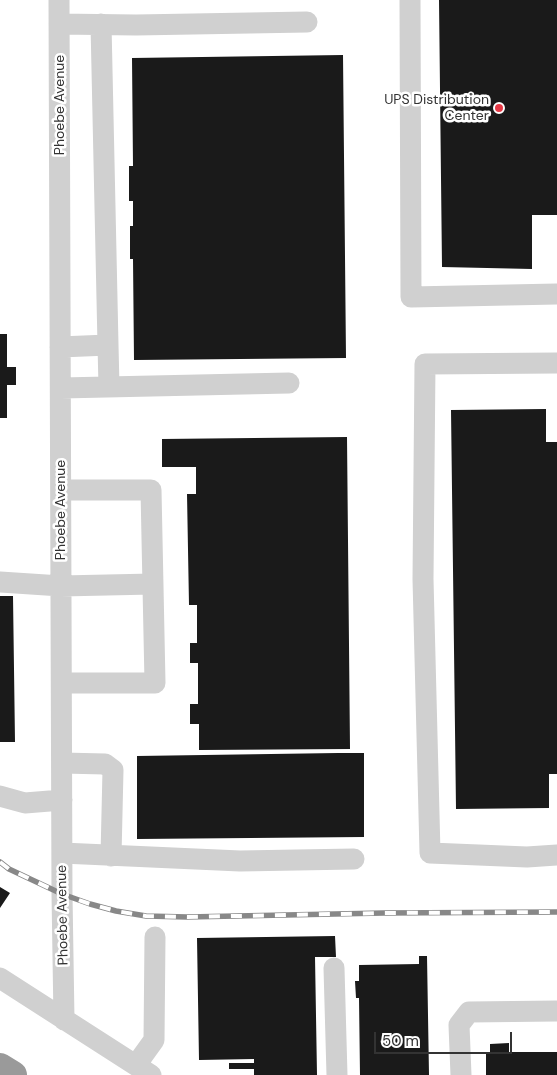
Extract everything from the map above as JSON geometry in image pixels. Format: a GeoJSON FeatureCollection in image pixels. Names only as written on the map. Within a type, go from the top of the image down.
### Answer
{"type":"FeatureCollection","features":[{"type":"Feature","properties":{"kind":"highway"},"geometry":{"type":"LineString","coordinates":[[0,1067],[13,1075]]}},
{"type":"Feature","properties":{"kind":"street","name":"Phoebe Avenue"},"geometry":{"type":"LineString","coordinates":[[59,0],[64,1020]]}},
{"type":"Feature","properties":{"kind":"street"},"geometry":{"type":"LineString","coordinates":[[410,0],[411,297],[557,294]]}},
{"type":"Feature","properties":{"kind":"street"},"geometry":{"type":"LineString","coordinates":[[60,24],[136,25],[307,22]]}},
{"type":"Feature","properties":{"kind":"street"},"geometry":{"type":"LineString","coordinates":[[101,24],[109,387]]}},
{"type":"Feature","properties":{"kind":"street"},"geometry":{"type":"LineString","coordinates":[[60,347],[108,345]]}},
{"type":"Feature","properties":{"kind":"street"},"geometry":{"type":"LineString","coordinates":[[557,363],[425,364],[423,579],[430,853],[527,857],[557,855]]}},
{"type":"Feature","properties":{"kind":"street"},"geometry":{"type":"LineString","coordinates":[[61,388],[289,383]]}},
{"type":"Feature","properties":{"kind":"street"},"geometry":{"type":"LineString","coordinates":[[61,490],[151,490],[155,682],[62,682]]}},
{"type":"Feature","properties":{"kind":"street"},"geometry":{"type":"LineString","coordinates":[[0,582],[61,586],[153,584]]}},
{"type":"Feature","properties":{"kind":"street"},"geometry":{"type":"LineString","coordinates":[[62,763],[105,764],[113,770],[111,856]]}},
{"type":"Feature","properties":{"kind":"street"},"geometry":{"type":"LineString","coordinates":[[0,796],[25,803],[62,800]]}},
{"type":"Feature","properties":{"kind":"street"},"geometry":{"type":"LineString","coordinates":[[62,853],[240,861],[354,859]]}},
{"type":"Feature","properties":{"kind":"street"},"geometry":{"type":"LineString","coordinates":[[0,978],[143,1070],[154,1040],[155,937]]}},
{"type":"Feature","properties":{"kind":"street"},"geometry":{"type":"LineString","coordinates":[[334,968],[337,1075]]}},
{"type":"Feature","properties":{"kind":"street"},"geometry":{"type":"LineString","coordinates":[[461,1075],[459,1025],[469,1012],[557,1011]]}},
{"type":"Feature","properties":{"kind":"building","name":"UPS Distribution Center"},"geometry":{"type":"Polygon","coordinates":[[[439,0],[557,0],[557,215],[532,215],[532,269],[442,267],[439,0]]]}},
{"type":"Feature","properties":{"kind":"building"},"geometry":{"type":"Polygon","coordinates":[[[343,55],[346,358],[134,360],[133,259],[130,259],[130,226],[133,226],[133,201],[129,201],[129,166],[133,166],[132,58],[343,55]]]}},
{"type":"Feature","properties":{"kind":"building"},"geometry":{"type":"Polygon","coordinates":[[[0,334],[7,334],[7,367],[16,367],[16,385],[7,385],[7,418],[0,418],[0,334]]]}},
{"type":"Feature","properties":{"kind":"building"},"geometry":{"type":"Polygon","coordinates":[[[546,409],[546,442],[557,442],[557,774],[549,774],[549,808],[456,809],[451,410],[546,409]]]}},
{"type":"Feature","properties":{"kind":"building"},"geometry":{"type":"Polygon","coordinates":[[[347,437],[350,749],[199,750],[199,724],[190,724],[190,704],[198,704],[198,663],[190,663],[190,643],[197,643],[197,605],[189,605],[187,494],[196,494],[196,467],[162,467],[162,439],[347,437]]]}},
{"type":"Feature","properties":{"kind":"building"},"geometry":{"type":"Polygon","coordinates":[[[0,596],[13,596],[15,742],[0,742],[0,596]]]}},
{"type":"Feature","properties":{"kind":"building"},"geometry":{"type":"Polygon","coordinates":[[[364,753],[364,837],[137,839],[137,756],[364,753]]]}},
{"type":"Feature","properties":{"kind":"building"},"geometry":{"type":"Polygon","coordinates":[[[0,887],[10,893],[0,908],[0,887]]]}},
{"type":"Feature","properties":{"kind":"building"},"geometry":{"type":"Polygon","coordinates":[[[335,936],[336,957],[315,957],[317,1075],[254,1075],[254,1069],[229,1069],[229,1063],[254,1063],[254,1059],[199,1060],[197,938],[335,936]]]}},
{"type":"Feature","properties":{"kind":"building"},"geometry":{"type":"Polygon","coordinates":[[[419,956],[427,956],[429,1075],[360,1075],[359,998],[356,998],[355,981],[359,981],[359,965],[419,964],[419,956]]]}},
{"type":"Feature","properties":{"kind":"building"},"geometry":{"type":"Polygon","coordinates":[[[509,1043],[509,1052],[557,1052],[557,1075],[486,1075],[486,1054],[490,1054],[490,1044],[509,1043]]]}},
{"type":"Feature","properties":{"kind":"railway"},"geometry":{"type":"LineString","coordinates":[[0,862],[9,869],[62,894],[116,911],[146,916],[557,912]]}},
{"type":"Feature","properties":{"kind":"place","name":"UPS Distribution Center"},"geometry":{"type":"Point","coordinates":[499,108]}}]}
